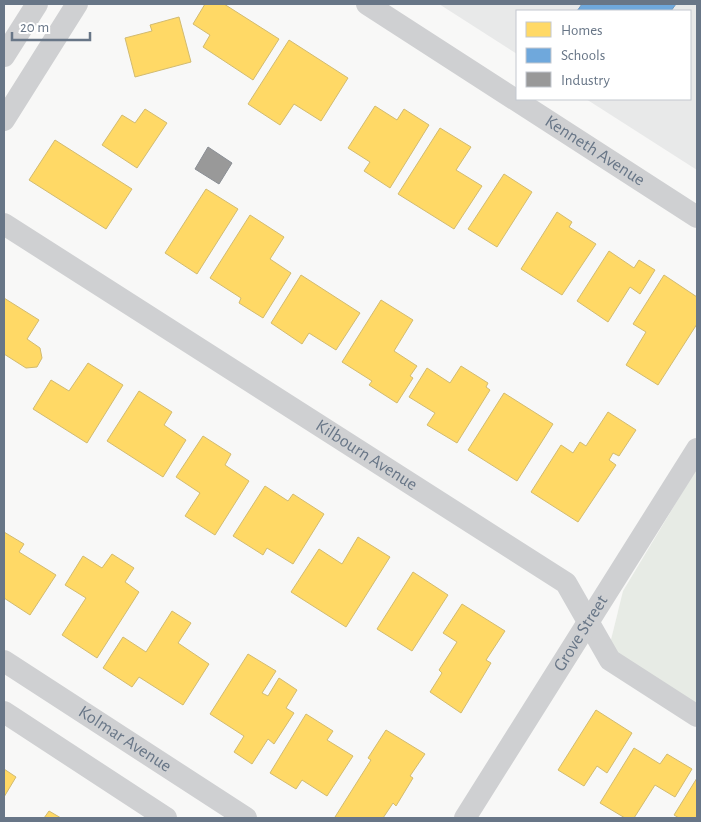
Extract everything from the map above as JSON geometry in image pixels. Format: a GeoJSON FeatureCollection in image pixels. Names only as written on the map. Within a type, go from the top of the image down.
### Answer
{"type":"FeatureCollection","features":[{"type":"Feature","properties":{"kind":"street"},"geometry":{"type":"LineString","coordinates":[[4,56],[38,4]]}},
{"type":"Feature","properties":{"kind":"street"},"geometry":{"type":"LineString","coordinates":[[4,120],[77,4]]}},
{"type":"Feature","properties":{"kind":"street","name":"Kenneth Avenue"},"geometry":{"type":"LineString","coordinates":[[367,4],[697,217]]}},
{"type":"Feature","properties":{"kind":"street","name":"Kilbourn Avenue"},"geometry":{"type":"LineString","coordinates":[[4,224],[566,583],[610,660],[697,716]]}},
{"type":"Feature","properties":{"kind":"street","name":"Grove Street"},"geometry":{"type":"LineString","coordinates":[[465,818],[697,449]]}},
{"type":"Feature","properties":{"kind":"street","name":"Kolmar Avenue"},"geometry":{"type":"LineString","coordinates":[[4,661],[246,818]]}},
{"type":"Feature","properties":{"kind":"street"},"geometry":{"type":"LineString","coordinates":[[4,712],[166,818]]}},
{"type":"Feature","properties":{"kind":"shaded area"},"geometry":{"type":"Polygon","coordinates":[[[439,4],[697,4],[697,170],[588,100],[691,100],[691,10],[516,10],[516,53],[439,4]]]}},
{"type":"Feature","properties":{"kind":"shaded area"},"geometry":{"type":"Polygon","coordinates":[[[697,468],[697,704],[609,648],[623,591],[697,468]]]}},
{"type":"Feature","properties":{"kind":"building: Homes"},"geometry":{"type":"Polygon","coordinates":[[[205,4],[224,4],[279,39],[253,80],[203,47],[210,35],[193,24],[205,4]]]}},
{"type":"Feature","properties":{"kind":"building: Homes"},"geometry":{"type":"Polygon","coordinates":[[[179,17],[191,62],[135,77],[125,38],[152,31],[150,25],[179,17]]]}},
{"type":"Feature","properties":{"kind":"building: Homes"},"geometry":{"type":"Polygon","coordinates":[[[289,40],[348,78],[321,121],[294,104],[280,125],[248,104],[289,40]]]}},
{"type":"Feature","properties":{"kind":"building: Homes"},"geometry":{"type":"Polygon","coordinates":[[[375,106],[397,120],[404,109],[429,125],[390,188],[364,171],[370,162],[348,148],[375,106]]]}},
{"type":"Feature","properties":{"kind":"building: Homes"},"geometry":{"type":"Polygon","coordinates":[[[145,109],[167,123],[137,168],[102,145],[122,115],[135,123],[145,109]]]}},
{"type":"Feature","properties":{"kind":"building: Homes"},"geometry":{"type":"Polygon","coordinates":[[[440,128],[471,147],[456,170],[482,186],[454,229],[398,194],[440,128]]]}},
{"type":"Feature","properties":{"kind":"building: Homes"},"geometry":{"type":"Polygon","coordinates":[[[55,140],[132,189],[106,229],[29,180],[55,140]]]}},
{"type":"Feature","properties":{"kind":"building: Homes"},"geometry":{"type":"Polygon","coordinates":[[[504,174],[532,192],[497,247],[468,229],[504,174]]]}},
{"type":"Feature","properties":{"kind":"building: Homes"},"geometry":{"type":"Polygon","coordinates":[[[206,189],[238,209],[197,274],[165,253],[206,189]]]}},
{"type":"Feature","properties":{"kind":"building: Homes"},"geometry":{"type":"Polygon","coordinates":[[[557,212],[572,222],[569,227],[596,244],[562,295],[521,269],[557,212]]]}},
{"type":"Feature","properties":{"kind":"building: Homes"},"geometry":{"type":"Polygon","coordinates":[[[250,215],[284,237],[270,259],[291,273],[263,318],[239,303],[241,298],[210,278],[250,215]]]}},
{"type":"Feature","properties":{"kind":"building: Homes"},"geometry":{"type":"Polygon","coordinates":[[[609,251],[634,268],[639,260],[655,270],[640,294],[630,287],[608,322],[577,301],[609,251]]]}},
{"type":"Feature","properties":{"kind":"building: Homes"},"geometry":{"type":"Polygon","coordinates":[[[301,275],[360,313],[336,350],[309,333],[302,344],[271,323],[301,275]]]}},
{"type":"Feature","properties":{"kind":"building: Homes"},"geometry":{"type":"Polygon","coordinates":[[[664,275],[697,297],[697,324],[658,385],[626,365],[646,332],[633,324],[664,275]]]}},
{"type":"Feature","properties":{"kind":"building: Homes"},"geometry":{"type":"Polygon","coordinates":[[[4,298],[39,320],[27,339],[40,348],[42,358],[37,367],[26,368],[4,354],[4,298]]]}},
{"type":"Feature","properties":{"kind":"building: Homes"},"geometry":{"type":"Polygon","coordinates":[[[381,300],[413,320],[394,351],[417,366],[410,376],[413,378],[397,403],[369,385],[372,381],[342,362],[381,300]]]}},
{"type":"Feature","properties":{"kind":"building: Homes"},"geometry":{"type":"Polygon","coordinates":[[[88,363],[123,385],[87,443],[33,409],[51,380],[69,391],[88,363]]]}},
{"type":"Feature","properties":{"kind":"building: Homes"},"geometry":{"type":"Polygon","coordinates":[[[461,366],[488,383],[486,387],[490,390],[457,443],[427,425],[435,413],[409,397],[427,368],[450,383],[461,366]]]}},
{"type":"Feature","properties":{"kind":"building: Homes"},"geometry":{"type":"Polygon","coordinates":[[[139,391],[172,412],[164,425],[186,440],[163,477],[107,441],[139,391]]]}},
{"type":"Feature","properties":{"kind":"building: Homes"},"geometry":{"type":"Polygon","coordinates":[[[504,393],[553,424],[517,481],[468,450],[504,393]]]}},
{"type":"Feature","properties":{"kind":"building: Homes"},"geometry":{"type":"Polygon","coordinates":[[[608,412],[636,430],[619,456],[613,453],[609,460],[616,465],[578,522],[531,492],[561,445],[573,453],[580,442],[586,446],[608,412]]]}},
{"type":"Feature","properties":{"kind":"building: Homes"},"geometry":{"type":"Polygon","coordinates":[[[203,436],[231,454],[225,465],[249,481],[215,535],[185,516],[200,493],[176,477],[203,436]]]}},
{"type":"Feature","properties":{"kind":"building: Homes"},"geometry":{"type":"Polygon","coordinates":[[[265,486],[288,501],[293,494],[324,514],[293,564],[267,548],[263,555],[233,536],[265,486]]]}},
{"type":"Feature","properties":{"kind":"building: Homes"},"geometry":{"type":"Polygon","coordinates":[[[4,532],[24,544],[19,552],[56,575],[30,615],[4,598],[4,532]]]}},
{"type":"Feature","properties":{"kind":"building: Homes"},"geometry":{"type":"Polygon","coordinates":[[[358,537],[390,557],[346,627],[291,592],[319,549],[342,564],[358,537]]]}},
{"type":"Feature","properties":{"kind":"building: Homes"},"geometry":{"type":"Polygon","coordinates":[[[112,554],[134,568],[125,582],[139,592],[97,658],[62,635],[86,598],[65,585],[83,556],[102,568],[112,554]]]}},
{"type":"Feature","properties":{"kind":"building: Homes"},"geometry":{"type":"Polygon","coordinates":[[[413,572],[448,595],[412,651],[377,629],[413,572]]]}},
{"type":"Feature","properties":{"kind":"building: Homes"},"geometry":{"type":"Polygon","coordinates":[[[462,604],[505,631],[486,660],[491,663],[461,713],[430,692],[442,673],[439,670],[457,642],[443,633],[462,604]]]}},
{"type":"Feature","properties":{"kind":"building: Homes"},"geometry":{"type":"Polygon","coordinates":[[[172,611],[191,623],[178,643],[209,664],[183,705],[139,677],[132,687],[103,668],[123,637],[146,652],[172,611]]]}},
{"type":"Feature","properties":{"kind":"building: Homes"},"geometry":{"type":"Polygon","coordinates":[[[248,654],[276,671],[262,693],[268,696],[279,678],[297,690],[286,708],[294,713],[274,744],[268,739],[252,764],[234,752],[244,736],[210,714],[248,654]]]}},
{"type":"Feature","properties":{"kind":"building: Homes"},"geometry":{"type":"Polygon","coordinates":[[[596,710],[632,733],[607,773],[597,766],[584,786],[558,770],[596,710]]]}},
{"type":"Feature","properties":{"kind":"building: Homes"},"geometry":{"type":"Polygon","coordinates":[[[306,714],[333,731],[327,740],[353,756],[327,796],[302,780],[296,789],[270,773],[306,714]]]}},
{"type":"Feature","properties":{"kind":"building: Homes"},"geometry":{"type":"Polygon","coordinates":[[[386,730],[425,754],[410,776],[413,778],[396,806],[393,803],[383,818],[336,818],[371,760],[368,758],[386,730]]]}},
{"type":"Feature","properties":{"kind":"building: Homes"},"geometry":{"type":"Polygon","coordinates":[[[634,748],[660,764],[667,754],[692,769],[675,797],[655,785],[634,818],[625,818],[600,803],[634,748]]]}},
{"type":"Feature","properties":{"kind":"building: Homes"},"geometry":{"type":"Polygon","coordinates":[[[4,769],[16,777],[4,797],[4,769]]]}},
{"type":"Feature","properties":{"kind":"building: Homes"},"geometry":{"type":"Polygon","coordinates":[[[697,778],[697,818],[679,818],[674,815],[697,778]]]}},
{"type":"Feature","properties":{"kind":"building: Homes"},"geometry":{"type":"Polygon","coordinates":[[[49,811],[61,818],[44,818],[49,811]]]}},
{"type":"Feature","properties":{"kind":"building: Schools"},"geometry":{"type":"Polygon","coordinates":[[[582,4],[676,4],[672,10],[578,10],[582,4]]]}},
{"type":"Feature","properties":{"kind":"building: Industry"},"geometry":{"type":"Polygon","coordinates":[[[208,147],[232,163],[219,184],[195,169],[208,147]]]}}]}
